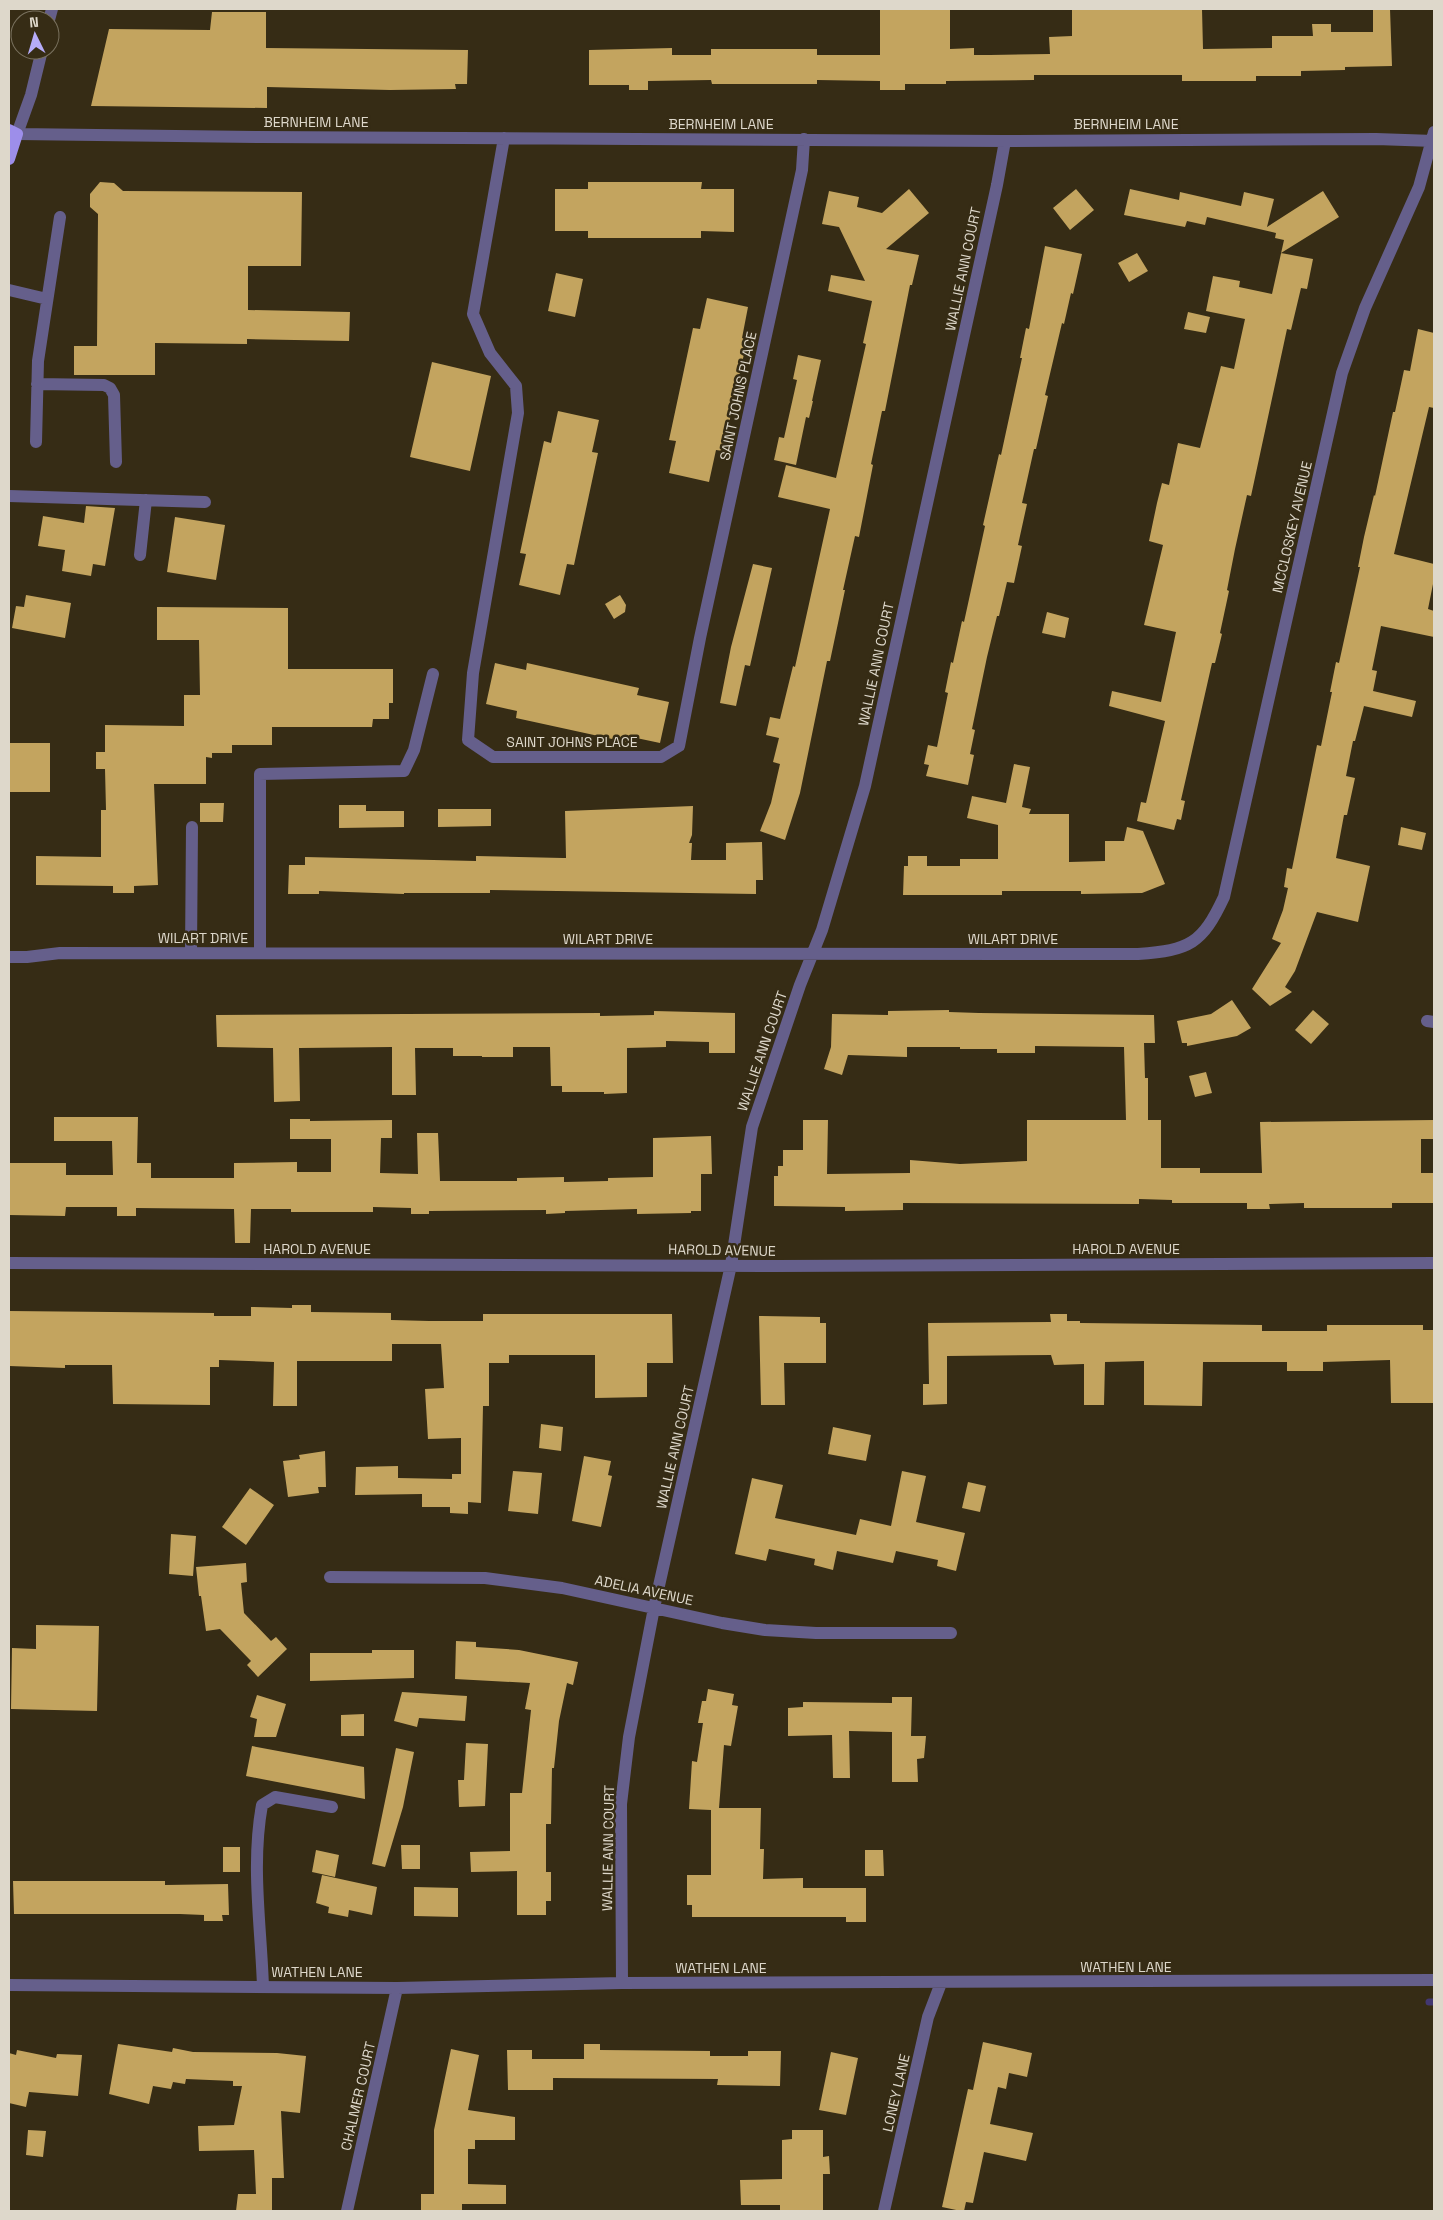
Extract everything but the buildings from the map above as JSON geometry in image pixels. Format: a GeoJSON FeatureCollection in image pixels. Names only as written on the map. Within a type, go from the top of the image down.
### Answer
{"type":"FeatureCollection","features":[{"type":"Feature","properties":{"kind":"main road"},"geometry":{"type":"LineString","coordinates":[[9,159],[13,132]]}},
{"type":"Feature","properties":{"kind":"street"},"geometry":{"type":"LineString","coordinates":[[13,132],[31,95],[40,60]]}},
{"type":"Feature","properties":{"kind":"street","name":"BERNHEIM LANE"},"geometry":{"type":"LineString","coordinates":[[13,132],[504,138],[1005,140],[1434,138]]}},
{"type":"Feature","properties":{"kind":"street","name":"SAINT JOHNS PLACE"},"geometry":{"type":"LineString","coordinates":[[504,138],[473,314],[490,353],[516,386],[518,413],[473,673],[468,740],[493,757],[661,757],[679,746],[700,638],[802,170],[804,139]]}},
{"type":"Feature","properties":{"kind":"street","name":"MCCLOSKEY AVENUE"},"geometry":{"type":"LineString","coordinates":[[1202,934],[1212,924],[1224,897],[1342,373],[1366,308],[1419,187],[1434,138]]}},
{"type":"Feature","properties":{"kind":"street","name":"WALLIE ANN COURT"},"geometry":{"type":"LineString","coordinates":[[622,1983],[621,1804],[628,1737],[654,1608],[731,1265],[752,1127],[800,985],[822,930],[865,786],[997,185],[1005,140]]}},
{"type":"Feature","properties":{"kind":"street"},"geometry":{"type":"LineString","coordinates":[[36,442],[38,360],[60,217]]}},
{"type":"Feature","properties":{"kind":"street"},"geometry":{"type":"LineString","coordinates":[[9,290],[47,299]]}},
{"type":"Feature","properties":{"kind":"street"},"geometry":{"type":"LineString","coordinates":[[37,384],[104,384],[110,388],[114,395],[116,462]]}},
{"type":"Feature","properties":{"kind":"street"},"geometry":{"type":"LineString","coordinates":[[9,496],[205,502]]}},
{"type":"Feature","properties":{"kind":"street"},"geometry":{"type":"LineString","coordinates":[[140,555],[146,500]]}},
{"type":"Feature","properties":{"kind":"street"},"geometry":{"type":"LineString","coordinates":[[260,953],[260,774],[404,771],[414,750],[433,674]]}},
{"type":"Feature","properties":{"kind":"street"},"geometry":{"type":"LineString","coordinates":[[191,953],[192,827]]}},
{"type":"Feature","properties":{"kind":"street","name":"WILART DRIVE"},"geometry":{"type":"LineString","coordinates":[[9,957],[60,953],[1138,954],[1169,952],[1190,944],[1202,934]]}},
{"type":"Feature","properties":{"kind":"street","name":"HAROLD AVENUE"},"geometry":{"type":"LineString","coordinates":[[9,1263],[777,1266],[1434,1263]]}},
{"type":"Feature","properties":{"kind":"street","name":"ADELIA AVENUE"},"geometry":{"type":"LineString","coordinates":[[330,1576],[486,1578],[562,1588],[765,1630],[816,1633],[951,1633]]}},
{"type":"Feature","properties":{"kind":"street"},"geometry":{"type":"LineString","coordinates":[[263,1987],[256,1875],[258,1828],[262,1805],[275,1796],[332,1807]]}},
{"type":"Feature","properties":{"kind":"street","name":"WATHEN LANE"},"geometry":{"type":"LineString","coordinates":[[9,1985],[397,1988],[622,1983],[1434,1980]]}},
{"type":"Feature","properties":{"kind":"street","name":"LONEY LANE"},"geometry":{"type":"LineString","coordinates":[[884,2211],[928,2018],[941,1983]]}},
{"type":"Feature","properties":{"kind":"street","name":"CHALMER COURT"},"geometry":{"type":"LineString","coordinates":[[347,2211],[397,1988]]}},
{"type":"Feature","properties":{"kind":"waterway"},"geometry":{"type":"LineString","coordinates":[[1429,2002],[1434,2002]]}}]}
